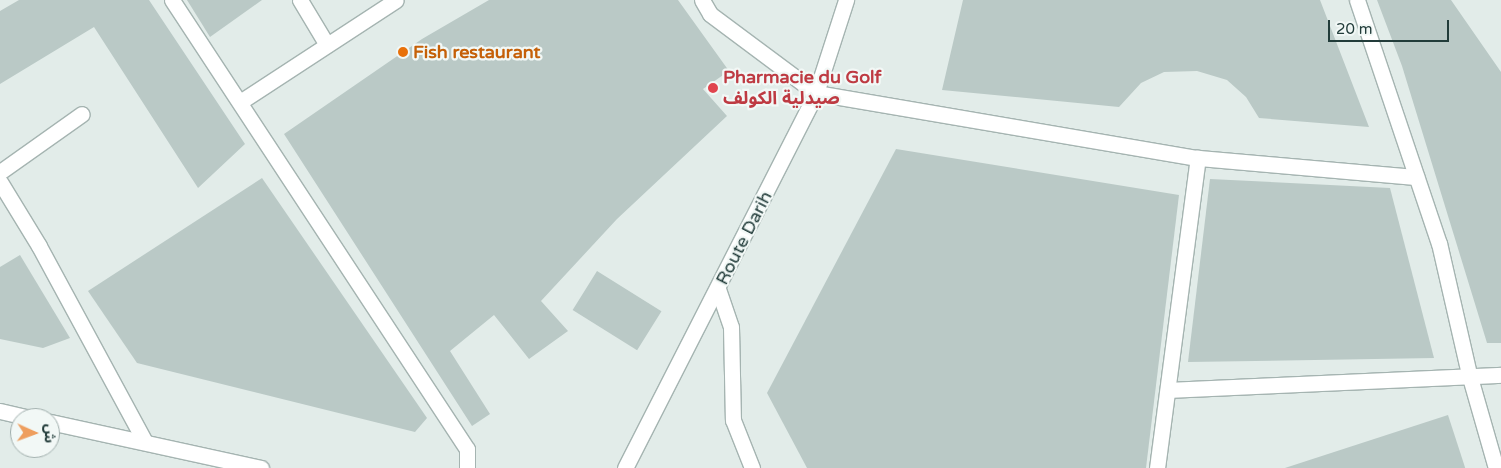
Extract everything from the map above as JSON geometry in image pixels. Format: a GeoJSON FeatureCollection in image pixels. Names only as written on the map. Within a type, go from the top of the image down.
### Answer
{"type":"FeatureCollection","features":[{"type":"Feature","properties":{"kind":"street"},"geometry":{"type":"LineString","coordinates":[[172,0],[467,449],[467,468]]}},
{"type":"Feature","properties":{"kind":"street"},"geometry":{"type":"LineString","coordinates":[[300,0],[327,45]]}},
{"type":"Feature","properties":{"kind":"street"},"geometry":{"type":"LineString","coordinates":[[240,102],[396,0]]}},
{"type":"Feature","properties":{"kind":"street"},"geometry":{"type":"LineString","coordinates":[[702,0],[710,14],[816,93],[1198,158],[1416,177]]}},
{"type":"Feature","properties":{"kind":"street","name":"Route Darih"},"geometry":{"type":"LineString","coordinates":[[624,468],[718,289],[816,93],[846,0]]}},
{"type":"Feature","properties":{"kind":"street"},"geometry":{"type":"LineString","coordinates":[[1357,0],[1439,243],[1469,374],[1496,468]]}},
{"type":"Feature","properties":{"kind":"street"},"geometry":{"type":"LineString","coordinates":[[0,172],[82,114]]}},
{"type":"Feature","properties":{"kind":"street"},"geometry":{"type":"LineString","coordinates":[[1157,468],[1169,390],[1198,158]]}},
{"type":"Feature","properties":{"kind":"street"},"geometry":{"type":"LineString","coordinates":[[0,182],[39,246],[145,442]]}},
{"type":"Feature","properties":{"kind":"street"},"geometry":{"type":"LineString","coordinates":[[718,289],[731,327],[733,420],[752,468]]}},
{"type":"Feature","properties":{"kind":"street"},"geometry":{"type":"LineString","coordinates":[[1169,390],[1469,374],[1501,375]]}},
{"type":"Feature","properties":{"kind":"street"},"geometry":{"type":"LineString","coordinates":[[60,424],[261,468]]}},
{"type":"Feature","properties":{"kind":"building"},"geometry":{"type":"Polygon","coordinates":[[[19,0],[149,0],[245,144],[198,188],[94,27],[0,84],[0,11],[19,0]]]}},
{"type":"Feature","properties":{"kind":"building"},"geometry":{"type":"Polygon","coordinates":[[[187,0],[262,0],[210,37],[187,0]]]}},
{"type":"Feature","properties":{"kind":"building"},"geometry":{"type":"Polygon","coordinates":[[[489,0],[678,0],[729,71],[703,89],[727,116],[617,219],[541,301],[568,331],[529,359],[494,315],[450,351],[490,414],[472,426],[284,134],[422,39],[489,0]]]}},
{"type":"Feature","properties":{"kind":"building"},"geometry":{"type":"Polygon","coordinates":[[[963,0],[1320,0],[1369,127],[1259,118],[1246,97],[1227,80],[1197,71],[1164,72],[1141,83],[1119,107],[942,90],[963,0]]]}},
{"type":"Feature","properties":{"kind":"building"},"geometry":{"type":"Polygon","coordinates":[[[1377,0],[1451,0],[1501,72],[1501,343],[1487,343],[1402,66],[1377,0]]]}},
{"type":"Feature","properties":{"kind":"building"},"geometry":{"type":"Polygon","coordinates":[[[896,149],[1179,195],[1146,468],[807,468],[767,393],[896,149]]]}},
{"type":"Feature","properties":{"kind":"building"},"geometry":{"type":"Polygon","coordinates":[[[262,178],[427,418],[415,432],[137,363],[88,291],[262,178]]]}},
{"type":"Feature","properties":{"kind":"building"},"geometry":{"type":"Polygon","coordinates":[[[1210,179],[1390,188],[1434,358],[1188,362],[1210,179]]]}},
{"type":"Feature","properties":{"kind":"building"},"geometry":{"type":"Polygon","coordinates":[[[20,255],[70,338],[43,348],[0,339],[0,267],[20,255]]]}},
{"type":"Feature","properties":{"kind":"building"},"geometry":{"type":"Polygon","coordinates":[[[597,271],[661,311],[637,350],[573,310],[597,271]]]}},
{"type":"Feature","properties":{"kind":"building"},"geometry":{"type":"Polygon","coordinates":[[[1448,415],[1465,468],[1285,468],[1448,415]]]}},
{"type":"Feature","properties":{"kind":"place","name":"Fish restaurant"},"geometry":{"type":"Point","coordinates":[403,52]}},
{"type":"Feature","properties":{"kind":"place","name":"Pharmacie du Golf صيدلية الكولف"},"geometry":{"type":"Point","coordinates":[713,88]}}]}
